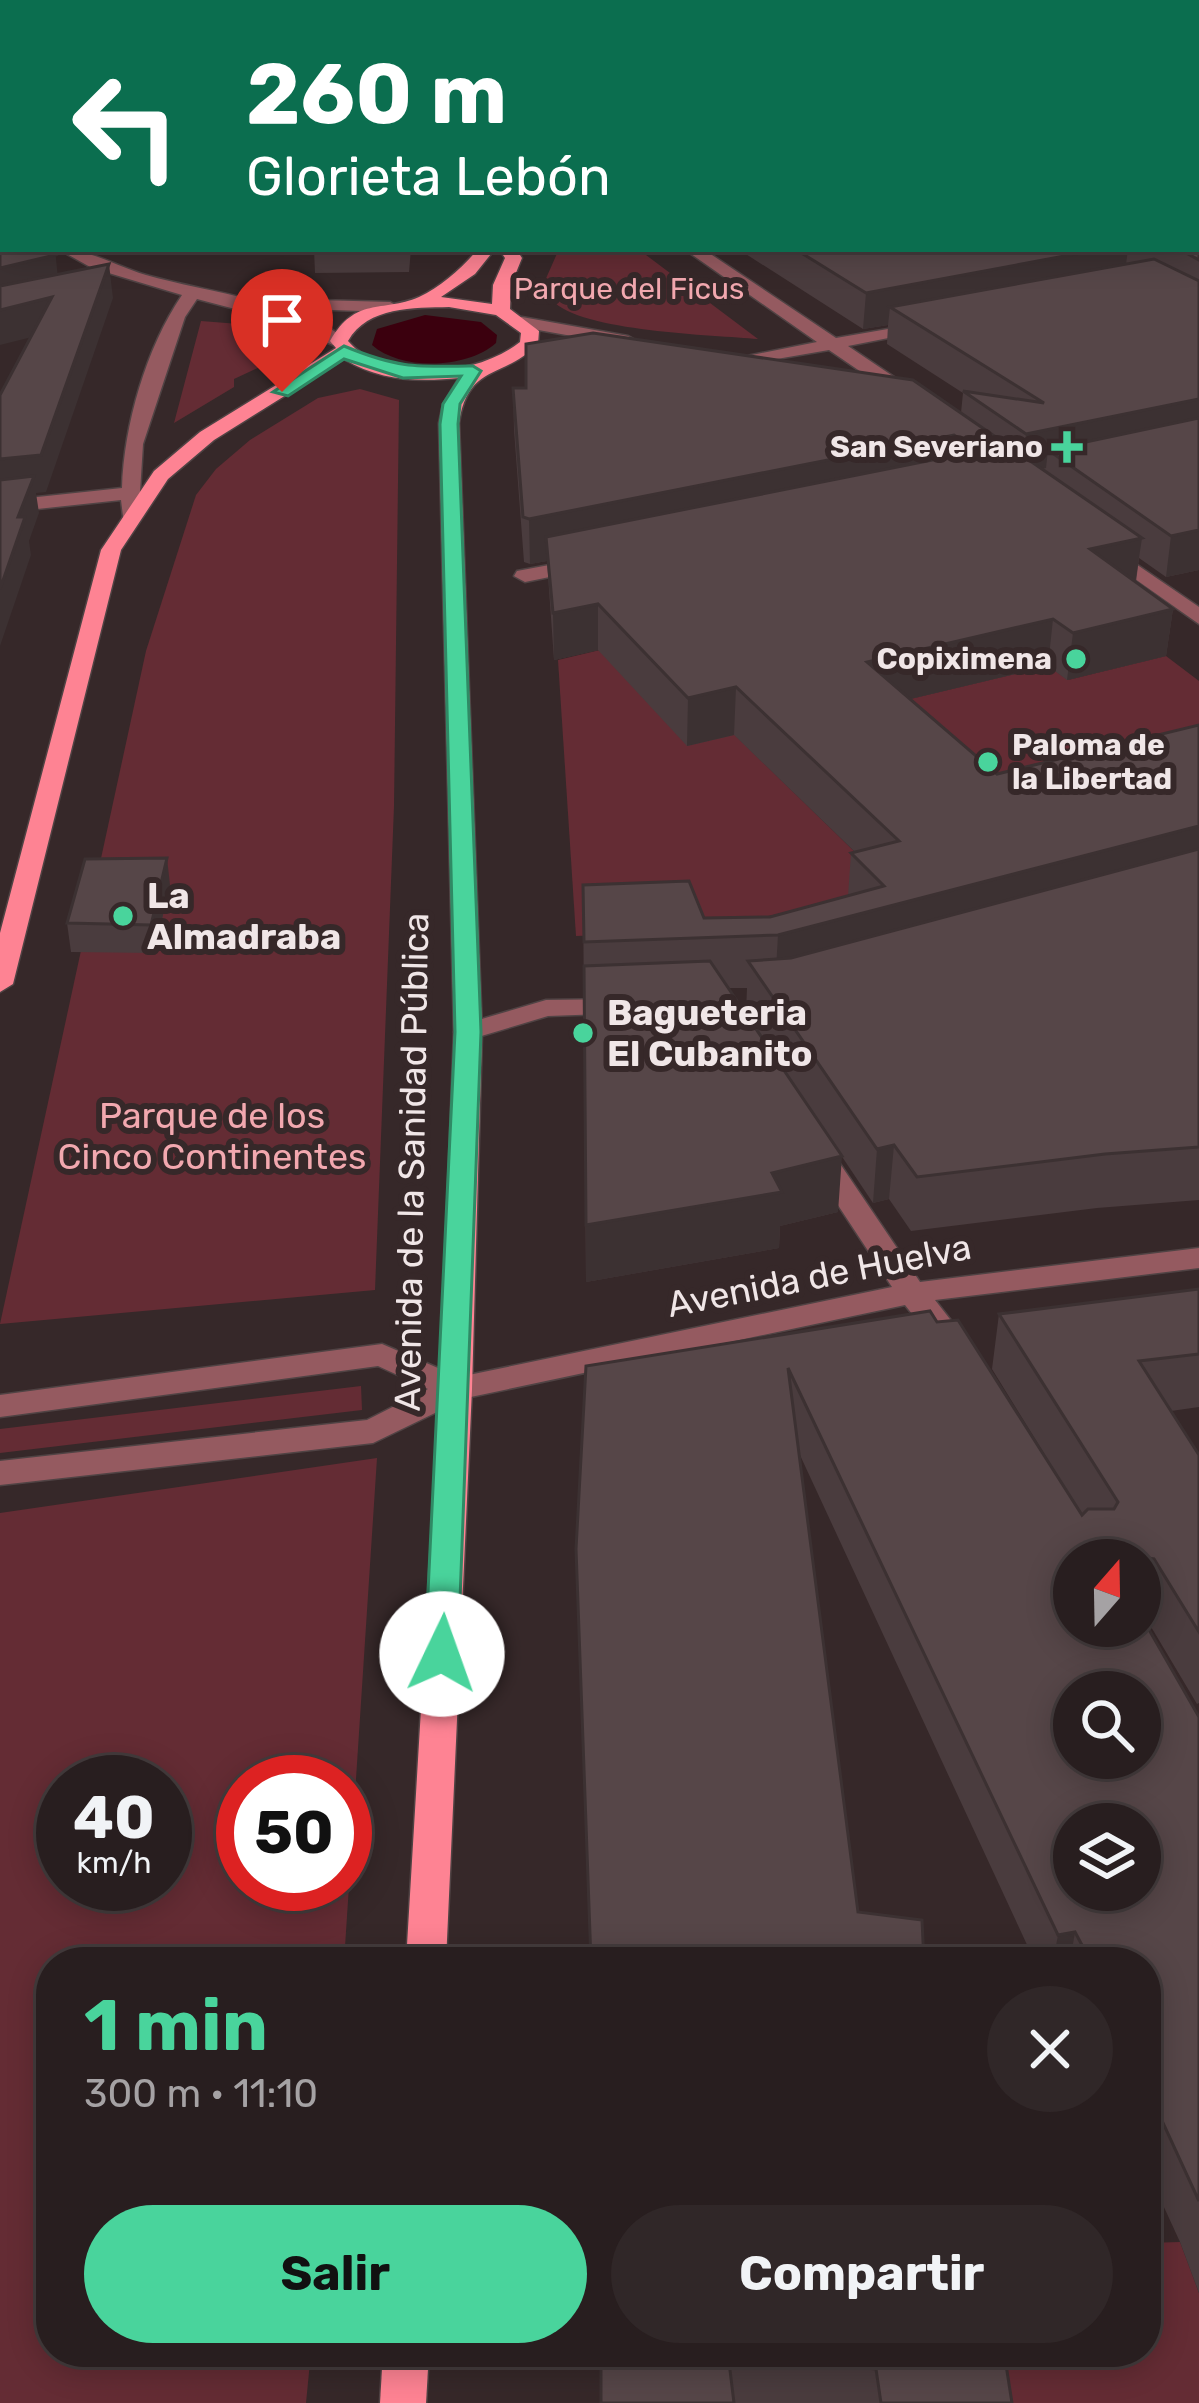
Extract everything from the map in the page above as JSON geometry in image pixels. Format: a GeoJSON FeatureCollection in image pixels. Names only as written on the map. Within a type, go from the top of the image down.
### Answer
{"type":"FeatureCollection","features":[{"type":"Feature","properties":{"kind":"main road"},"geometry":{"type":"LineString","coordinates":[[421,303],[469,270],[484,252]]}},
{"type":"Feature","properties":{"kind":"main road"},"geometry":{"type":"LineString","coordinates":[[501,311],[502,285],[514,258],[510,252]]}},
{"type":"Feature","properties":{"kind":"main road"},"geometry":{"type":"LineString","coordinates":[[0,984],[111,550],[161,475],[207,436],[342,346],[348,325],[390,307],[421,303],[501,311],[530,331],[529,344],[517,356],[473,371],[403,373],[360,362],[342,346]]}},
{"type":"Feature","properties":{"kind":"main road","name":"Avenida de la Sanidad Pública"},"geometry":{"type":"LineString","coordinates":[[427,1947],[456,1389],[468,1032],[449,424],[452,404],[473,371]]}},
{"type":"Feature","properties":{"kind":"main road"},"geometry":{"type":"LineString","coordinates":[[403,2403],[405,2367]]}},
{"type":"Feature","properties":{"kind":"street"},"geometry":{"type":"LineString","coordinates":[[72,252],[102,266],[295,319],[342,346]]}},
{"type":"Feature","properties":{"kind":"street"},"geometry":{"type":"LineString","coordinates":[[696,252],[896,387],[919,414],[864,393]]}},
{"type":"Feature","properties":{"kind":"street"},"geometry":{"type":"LineString","coordinates":[[96,288],[187,290]]}},
{"type":"Feature","properties":{"kind":"street"},"geometry":{"type":"LineString","coordinates":[[131,520],[133,444],[187,290]]}},
{"type":"Feature","properties":{"kind":"street"},"geometry":{"type":"LineString","coordinates":[[241,301],[390,307]]}},
{"type":"Feature","properties":{"kind":"street"},"geometry":{"type":"LineString","coordinates":[[522,322],[652,348],[574,352]]}},
{"type":"Feature","properties":{"kind":"street"},"geometry":{"type":"LineString","coordinates":[[800,372],[738,359],[948,322]]}},
{"type":"Feature","properties":{"kind":"street"},"geometry":{"type":"LineString","coordinates":[[517,356],[544,354]]}},
{"type":"Feature","properties":{"kind":"street"},"geometry":{"type":"LineString","coordinates":[[0,507],[131,493]]}},
{"type":"Feature","properties":{"kind":"street"},"geometry":{"type":"LineString","coordinates":[[1090,538],[1199,617]]}},
{"type":"Feature","properties":{"kind":"street"},"geometry":{"type":"LineString","coordinates":[[525,576],[619,558]]}},
{"type":"Feature","properties":{"kind":"street"},"geometry":{"type":"LineString","coordinates":[[468,1032],[546,1008],[654,1006]]}},
{"type":"Feature","properties":{"kind":"street"},"geometry":{"type":"LineString","coordinates":[[794,1115],[912,1293],[953,1342],[982,1388]]}},
{"type":"Feature","properties":{"kind":"street","name":"Avenida de Huelva"},"geometry":{"type":"LineString","coordinates":[[0,1473],[374,1431],[456,1389],[912,1293],[1199,1258]]}},
{"type":"Feature","properties":{"kind":"street"},"geometry":{"type":"LineString","coordinates":[[0,1406],[382,1355],[456,1389]]}},
{"type":"Feature","properties":{"kind":"green space","name":"Parque del Ficus"},"geometry":{"type":"Polygon","coordinates":[[[558,252],[642,252],[758,339],[649,330],[590,319],[552,300],[544,283],[558,252]]]}},
{"type":"Feature","properties":{"kind":"green space"},"geometry":{"type":"Polygon","coordinates":[[[201,321],[239,324],[273,341],[273,353],[264,365],[234,379],[234,387],[174,423],[201,321]]]}},
{"type":"Feature","properties":{"kind":"green space","name":"Parque de los Cinco Continentes"},"geometry":{"type":"Polygon","coordinates":[[[360,389],[399,400],[394,806],[375,1290],[0,1324],[146,651],[196,495],[216,469],[250,440],[318,398],[360,389]]]}},
{"type":"Feature","properties":{"kind":"green space"},"geometry":{"type":"Polygon","coordinates":[[[638,641],[895,891],[687,932],[576,936],[558,660],[638,641]]]}},
{"type":"Feature","properties":{"kind":"green space"},"geometry":{"type":"Polygon","coordinates":[[[1166,656],[1199,681],[1199,781],[1064,806],[864,710],[1048,666],[1068,680],[1166,656]]]}},
{"type":"Feature","properties":{"kind":"green space"},"geometry":{"type":"Polygon","coordinates":[[[361,1386],[362,1410],[0,1453],[0,1429],[361,1386]]]}},
{"type":"Feature","properties":{"kind":"green space"},"geometry":{"type":"Polygon","coordinates":[[[377,1458],[358,1755],[216,1755],[216,1911],[347,1911],[345,1947],[36,1947],[36,2367],[310,2367],[306,2403],[0,2403],[0,1513],[377,1458]]]}},
{"type":"Feature","properties":{"kind":"green space"},"geometry":{"type":"Polygon","coordinates":[[[1180,2242],[1199,2293],[1199,2403],[994,2403],[988,2367],[1161,2367],[1161,2243],[1180,2242]]]}},
{"type":"Feature","properties":{"kind":"shaded area"},"geometry":{"type":"Polygon","coordinates":[[[425,315],[481,322],[497,335],[496,343],[468,358],[434,364],[400,359],[372,345],[377,329],[425,315]]]}},
{"type":"Feature","properties":{"kind":"building"},"geometry":{"type":"Polygon","coordinates":[[[0,252],[55,255],[0,268],[0,252]]]}},
{"type":"Feature","properties":{"kind":"building"},"geometry":{"type":"Polygon","coordinates":[[[800,252],[1086,252],[866,293],[800,252]]]}},
{"type":"Feature","properties":{"kind":"building"},"geometry":{"type":"Polygon","coordinates":[[[1154,259],[1199,281],[1199,399],[1026,434],[963,391],[1044,403],[890,307],[1154,259]]]}},
{"type":"Feature","properties":{"kind":"building"},"geometry":{"type":"Polygon","coordinates":[[[109,264],[41,455],[0,459],[0,395],[52,297],[0,310],[0,286],[109,264]]]}},
{"type":"Feature","properties":{"kind":"building"},"geometry":{"type":"Polygon","coordinates":[[[593,333],[913,380],[1142,538],[1090,549],[1173,609],[1073,633],[1053,619],[867,662],[997,774],[1199,725],[1199,826],[778,935],[584,942],[583,885],[689,881],[704,918],[770,917],[884,886],[851,853],[899,841],[736,687],[688,698],[598,604],[553,613],[546,537],[963,454],[969,445],[954,435],[523,517],[513,388],[526,388],[526,344],[593,333]]]}},
{"type":"Feature","properties":{"kind":"building"},"geometry":{"type":"Polygon","coordinates":[[[1199,418],[1199,530],[1171,536],[1048,450],[1199,418]]]}},
{"type":"Feature","properties":{"kind":"building"},"geometry":{"type":"Polygon","coordinates":[[[34,476],[18,517],[25,517],[0,589],[0,480],[34,476]]]}},
{"type":"Feature","properties":{"kind":"building"},"geometry":{"type":"Polygon","coordinates":[[[1199,849],[1199,1147],[917,1177],[894,1145],[877,1149],[748,961],[791,958],[1199,849]]]}},
{"type":"Feature","properties":{"kind":"building"},"geometry":{"type":"Polygon","coordinates":[[[167,858],[151,925],[67,923],[85,859],[167,858]]]}},
{"type":"Feature","properties":{"kind":"building"},"geometry":{"type":"Polygon","coordinates":[[[710,961],[842,1156],[772,1173],[782,1192],[586,1225],[584,966],[710,961]]]}},
{"type":"Feature","properties":{"kind":"building"},"geometry":{"type":"Polygon","coordinates":[[[1199,1289],[1199,1354],[1139,1361],[1199,1455],[1199,1632],[1161,1570],[1161,1539],[1053,1539],[1053,1647],[1159,1647],[1199,1717],[1199,2201],[1161,2119],[1161,1947],[1083,1947],[1075,1932],[1058,1935],[788,1368],[858,1912],[922,1920],[923,1947],[590,1947],[576,1549],[586,1366],[930,1311],[937,1322],[958,1320],[1082,1515],[1088,1509],[1114,1509],[1118,1502],[999,1314],[1199,1289]]]}},
{"type":"Feature","properties":{"kind":"building"},"geometry":{"type":"Polygon","coordinates":[[[601,2367],[730,2367],[734,2403],[601,2403],[601,2367]]]}},
{"type":"Feature","properties":{"kind":"building"},"geometry":{"type":"Polygon","coordinates":[[[857,2367],[1006,2367],[1012,2403],[881,2403],[876,2369],[857,2367]]]}},
{"type":"Feature","properties":{"kind":"place","name":"San Severiano"},"geometry":{"type":"Point","coordinates":[1067,447]}},
{"type":"Feature","properties":{"kind":"place","name":"Copiximena"},"geometry":{"type":"Point","coordinates":[1076,659]}},
{"type":"Feature","properties":{"kind":"place","name":"Paloma de la Libertad"},"geometry":{"type":"Point","coordinates":[988,762]}},
{"type":"Feature","properties":{"kind":"place","name":"La Almadraba"},"geometry":{"type":"Point","coordinates":[123,916]}},
{"type":"Feature","properties":{"kind":"place","name":"Bagueteria El Cubanito"},"geometry":{"type":"Point","coordinates":[583,1033]}},
{"type":"Feature","properties":{"kind":"route"},"geometry":{"type":"LineString","coordinates":[[282,392],[344,351],[360,362],[403,373],[473,371],[452,404],[449,424],[468,1032],[442,1654]]}}]}
